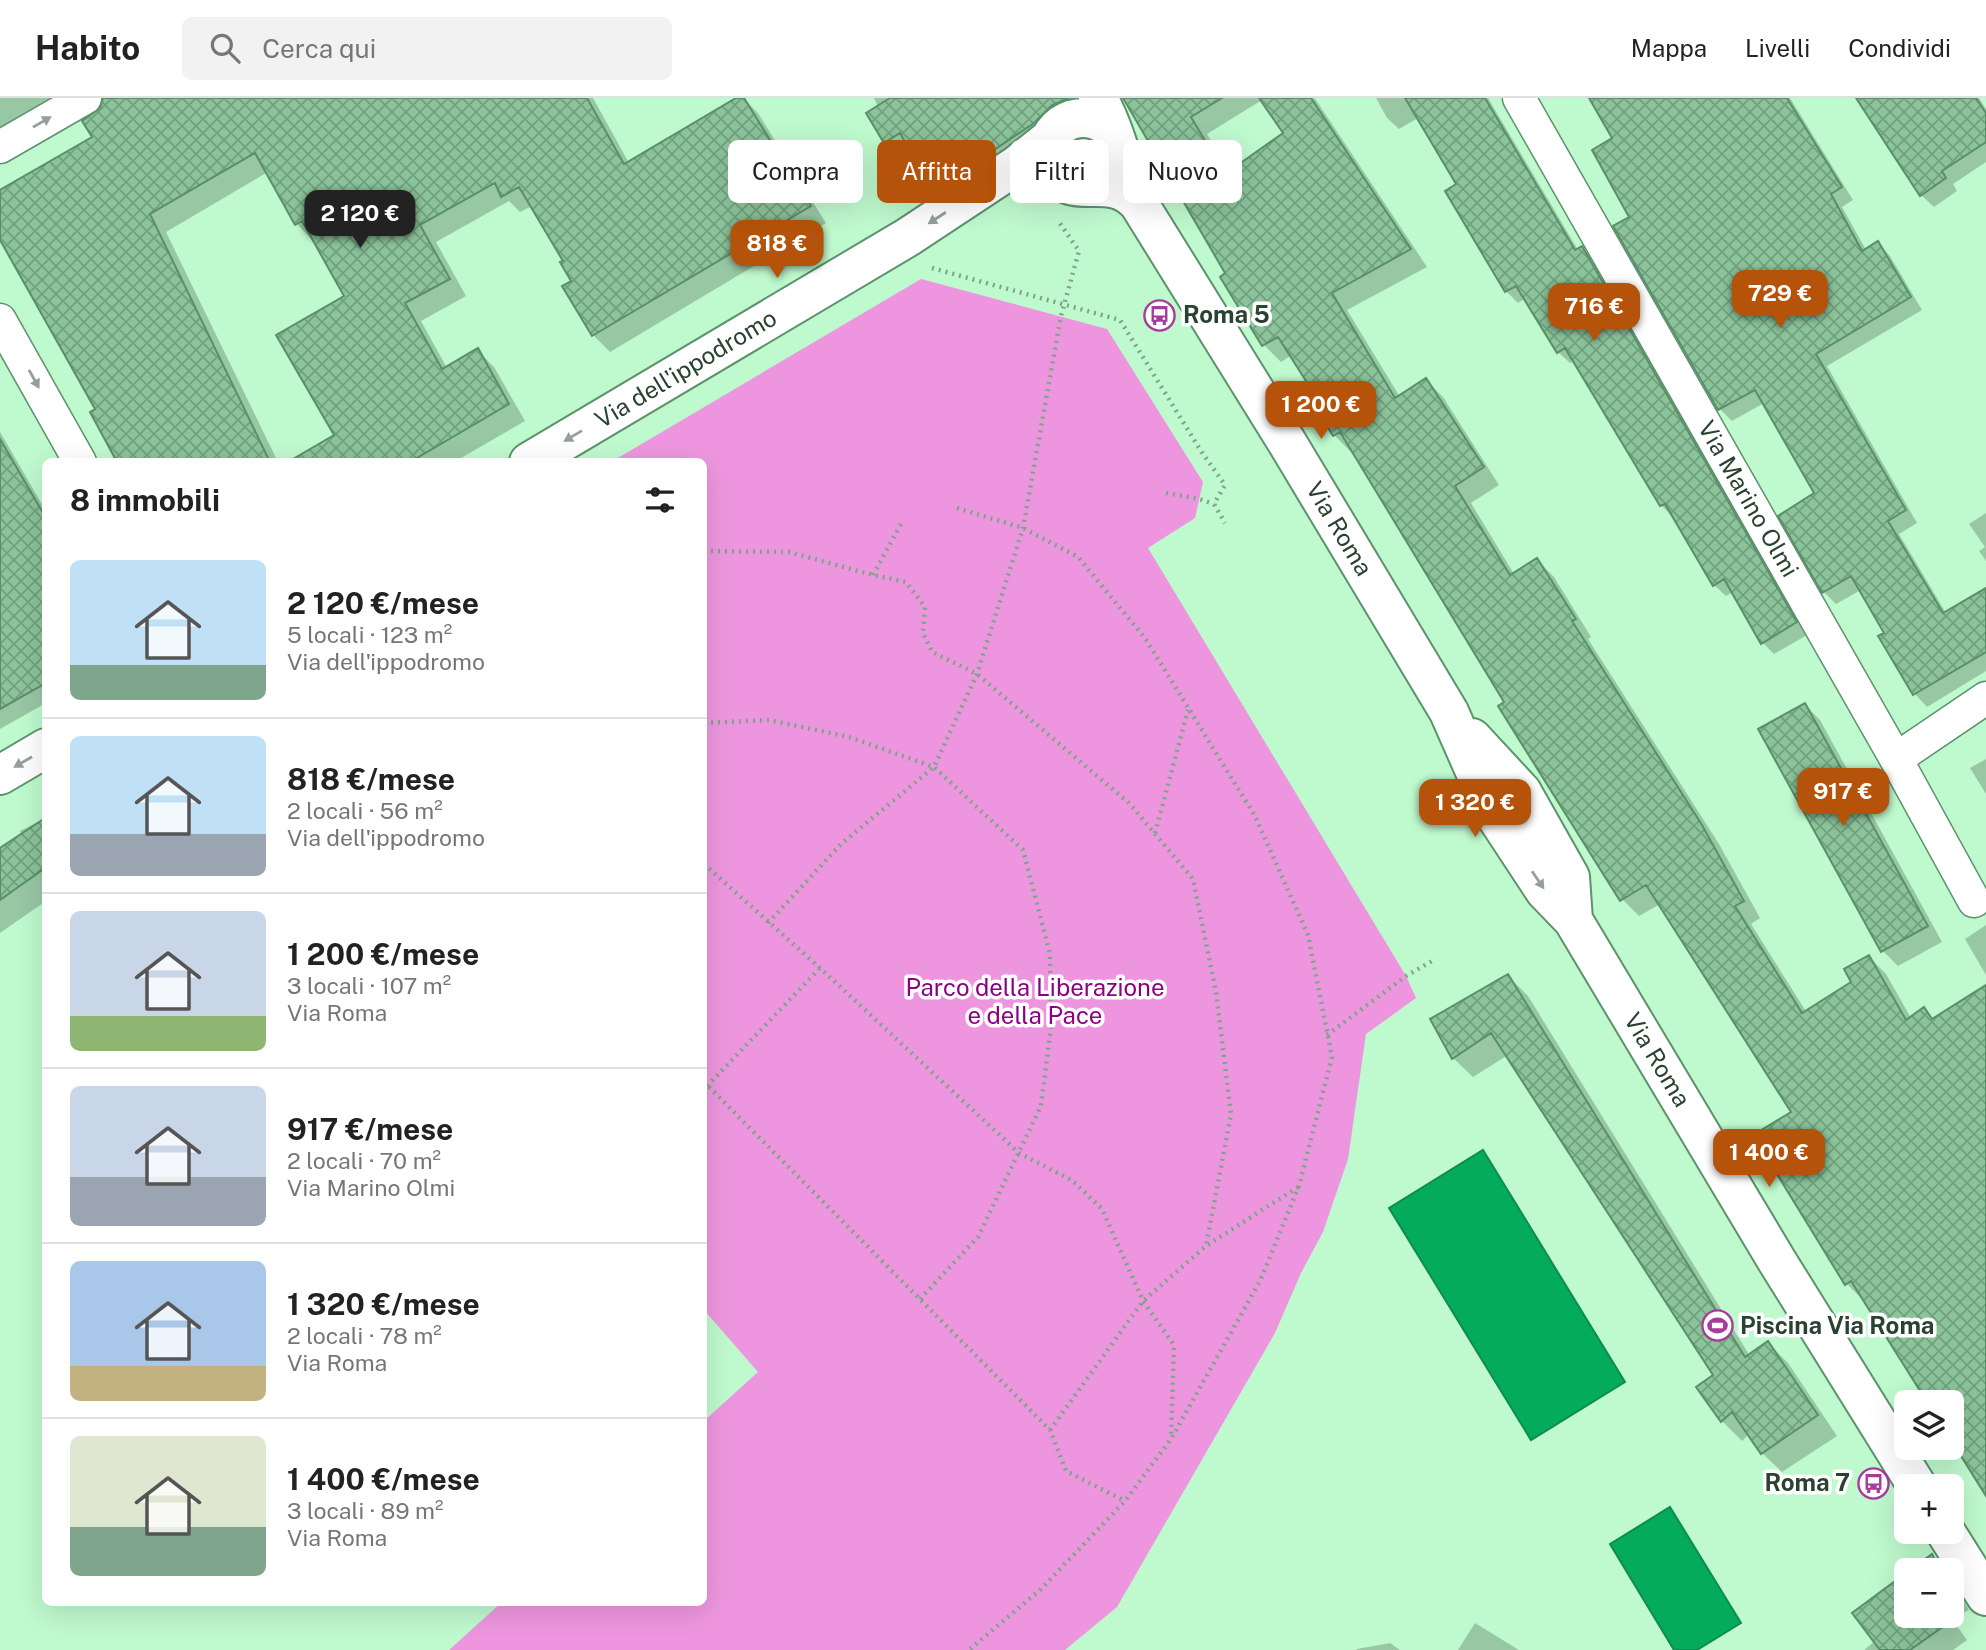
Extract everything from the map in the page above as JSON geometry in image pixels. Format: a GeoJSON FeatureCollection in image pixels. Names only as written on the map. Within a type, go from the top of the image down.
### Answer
{"type":"FeatureCollection","features":[{"type":"Feature","properties":{"kind":"street"},"geometry":{"type":"LineString","coordinates":[[0,146],[85,98]]}},
{"type":"Feature","properties":{"kind":"street","name":"Via Marino Olmi"},"geometry":{"type":"LineString","coordinates":[[1519,98],[1896,759],[1974,901]]}},
{"type":"Feature","properties":{"kind":"street"},"geometry":{"type":"LineString","coordinates":[[1052,137],[1066,122],[1103,119],[1108,140]]}},
{"type":"Feature","properties":{"kind":"street","name":"Via Roma"},"geometry":{"type":"LineString","coordinates":[[1103,119],[1139,204],[1288,444],[1449,712],[1522,792],[1544,828],[1570,877],[1573,920],[1784,1272],[1910,1474]]}},
{"type":"Feature","properties":{"kind":"street","name":"Via dell'ippodromo"},"geometry":{"type":"LineString","coordinates":[[536,458],[908,237],[1017,165],[1052,137]]}},
{"type":"Feature","properties":{"kind":"street"},"geometry":{"type":"LineString","coordinates":[[1109,144],[1115,169],[1109,176]]}},
{"type":"Feature","properties":{"kind":"street","name":"Via Roma"},"geometry":{"type":"LineString","coordinates":[[1109,187],[1124,191],[1139,204]]}},
{"type":"Feature","properties":{"kind":"street"},"geometry":{"type":"LineString","coordinates":[[0,320],[78,458]]}},
{"type":"Feature","properties":{"kind":"street"},"geometry":{"type":"LineString","coordinates":[[1896,759],[1986,698]]}},
{"type":"Feature","properties":{"kind":"street"},"geometry":{"type":"LineString","coordinates":[[0,775],[42,750]]}},
{"type":"Feature","properties":{"kind":"street"},"geometry":{"type":"LineString","coordinates":[[1953,1544],[1986,1596]]}},
{"type":"Feature","properties":{"kind":"path"},"geometry":{"type":"LineString","coordinates":[[768,923],[841,844],[934,767],[977,674],[1024,528],[1064,306],[1079,251],[1054,216]]}},
{"type":"Feature","properties":{"kind":"path"},"geometry":{"type":"LineString","coordinates":[[928,266],[1120,320],[1225,485],[1214,504]]}},
{"type":"Feature","properties":{"kind":"path"},"geometry":{"type":"LineString","coordinates":[[1166,493],[1214,504],[1225,523]]}},
{"type":"Feature","properties":{"kind":"path"},"geometry":{"type":"LineString","coordinates":[[957,508],[1024,528],[1078,557],[1145,638],[1255,816],[1308,935],[1332,1057],[1299,1186],[1260,1281],[1171,1439],[1125,1501],[1041,1589],[969,1650]]}},
{"type":"Feature","properties":{"kind":"path"},"geometry":{"type":"LineString","coordinates":[[873,575],[901,524]]}},
{"type":"Feature","properties":{"kind":"path"},"geometry":{"type":"LineString","coordinates":[[707,551],[789,552],[906,582],[925,607],[923,633],[932,652],[977,674],[1129,803],[1193,879],[1216,992],[1231,1114],[1206,1246]]}},
{"type":"Feature","properties":{"kind":"path"},"geometry":{"type":"LineString","coordinates":[[1154,834],[1188,709]]}},
{"type":"Feature","properties":{"kind":"path"},"geometry":{"type":"LineString","coordinates":[[707,723],[769,720],[849,737],[934,767],[1023,850],[1050,954],[1051,1027],[1041,1105],[978,1237],[919,1300]]}},
{"type":"Feature","properties":{"kind":"path"},"geometry":{"type":"LineString","coordinates":[[707,867],[1019,1153],[1073,1181],[1102,1209],[1143,1301],[1174,1345],[1171,1439]]}},
{"type":"Feature","properties":{"kind":"path"},"geometry":{"type":"LineString","coordinates":[[1327,1035],[1406,976],[1434,960]]}},
{"type":"Feature","properties":{"kind":"path"},"geometry":{"type":"LineString","coordinates":[[707,1083],[820,968]]}},
{"type":"Feature","properties":{"kind":"path"},"geometry":{"type":"LineString","coordinates":[[707,1085],[1050,1430],[1066,1471],[1125,1501]]}},
{"type":"Feature","properties":{"kind":"path"},"geometry":{"type":"LineString","coordinates":[[1050,1430],[1143,1301],[1206,1246],[1299,1186]]}},
{"type":"Feature","properties":{"kind":"green space","name":"Parco della Liberazione e della Pace"},"geometry":{"type":"Polygon","coordinates":[[[921,279],[1107,329],[1203,482],[1195,518],[1148,548],[1406,976],[1416,998],[1366,1034],[1348,1159],[1323,1232],[1301,1273],[1275,1333],[1117,1607],[1065,1650],[449,1650],[498,1606],[707,1606],[707,1418],[758,1372],[707,1313],[707,458],[618,458],[921,279]]]}},
{"type":"Feature","properties":{"kind":"shaded area"},"geometry":{"type":"Polygon","coordinates":[[[1483,1150],[1625,1382],[1531,1440],[1389,1208],[1483,1150]]]}},
{"type":"Feature","properties":{"kind":"shaded area"},"geometry":{"type":"Polygon","coordinates":[[[1670,1507],[1741,1623],[1697,1650],[1674,1650],[1610,1544],[1670,1507]]]}},
{"type":"Feature","properties":{"kind":"building"},"geometry":{"type":"Polygon","coordinates":[[[103,98],[587,98],[624,164],[736,98],[744,98],[770,140],[728,140],[728,203],[809,203],[811,206],[592,336],[562,286],[571,281],[560,262],[563,261],[519,187],[501,197],[495,183],[420,225],[450,279],[405,303],[442,369],[478,348],[509,404],[417,458],[295,458],[334,435],[276,335],[344,296],[302,221],[295,225],[255,153],[150,214],[268,458],[115,458],[90,412],[95,409],[0,240],[0,190],[92,137],[82,121],[100,108],[103,98]]]}},
{"type":"Feature","properties":{"kind":"building"},"geometry":{"type":"Polygon","coordinates":[[[890,98],[1069,98],[1052,105],[1034,123],[996,149],[996,140],[904,140],[900,133],[889,140],[882,140],[866,113],[890,98]]]}},
{"type":"Feature","properties":{"kind":"building"},"geometry":{"type":"Polygon","coordinates":[[[1123,98],[1222,98],[1191,117],[1205,140],[1147,140],[1123,98]]]}},
{"type":"Feature","properties":{"kind":"building"},"geometry":{"type":"Polygon","coordinates":[[[1259,98],[1311,98],[1411,249],[1332,293],[1395,398],[1426,378],[1484,467],[1455,486],[1510,575],[1537,558],[1576,619],[1572,621],[1702,825],[1744,901],[1735,906],[1802,1013],[1851,982],[1844,969],[1869,955],[1906,1020],[1924,1007],[1932,1019],[1986,985],[1986,1496],[1964,1460],[1964,1390],[1919,1390],[1851,1281],[1845,1285],[1753,1135],[1791,1112],[1646,885],[1620,901],[1498,706],[1504,702],[1340,432],[1333,436],[1313,403],[1318,400],[1278,337],[1262,346],[1220,277],[1225,273],[1184,203],[1242,203],[1242,162],[1283,133],[1259,98]]]}},
{"type":"Feature","properties":{"kind":"building"},"geometry":{"type":"Polygon","coordinates":[[[1405,98],[1485,98],[1575,250],[1582,246],[1797,622],[1761,644],[1724,579],[1713,586],[1665,504],[1660,506],[1565,348],[1557,353],[1516,286],[1505,292],[1445,191],[1456,184],[1405,98]]]}},
{"type":"Feature","properties":{"kind":"building"},"geometry":{"type":"Polygon","coordinates":[[[1589,98],[1787,98],[1842,187],[1831,194],[1862,251],[1878,241],[1911,297],[1816,354],[1906,510],[1888,521],[1943,613],[1986,588],[1986,652],[1913,695],[1878,636],[1884,633],[1851,576],[1822,593],[1778,516],[1814,493],[1755,390],[1718,410],[1613,226],[1629,217],[1592,150],[1612,138],[1589,98]]]}},
{"type":"Feature","properties":{"kind":"building"},"geometry":{"type":"Polygon","coordinates":[[[1856,98],[1976,98],[1986,113],[1986,142],[1942,171],[1946,178],[1920,196],[1856,98]]]}},
{"type":"Feature","properties":{"kind":"building"},"geometry":{"type":"Polygon","coordinates":[[[0,439],[42,511],[42,685],[0,709],[0,439]]]}},
{"type":"Feature","properties":{"kind":"building"},"geometry":{"type":"Polygon","coordinates":[[[1805,703],[1928,926],[1881,952],[1758,729],[1805,703]]]}},
{"type":"Feature","properties":{"kind":"building"},"geometry":{"type":"Polygon","coordinates":[[[42,820],[42,870],[0,900],[0,848],[42,820]]]}},
{"type":"Feature","properties":{"kind":"building"},"geometry":{"type":"Polygon","coordinates":[[[1508,974],[1745,1357],[1768,1341],[1818,1415],[1761,1454],[1732,1412],[1721,1422],[1696,1387],[1713,1375],[1491,1033],[1452,1059],[1430,1019],[1508,974]]]}},
{"type":"Feature","properties":{"kind":"building"},"geometry":{"type":"Polygon","coordinates":[[[1894,1582],[1894,1628],[1941,1628],[1910,1650],[1880,1650],[1852,1613],[1894,1582]]]}},
{"type":"Feature","properties":{"kind":"place","name":"Roma 5"},"geometry":{"type":"Point","coordinates":[1160,315]}},
{"type":"Feature","properties":{"kind":"place","name":"Piscina Via Roma"},"geometry":{"type":"Point","coordinates":[1717,1326]}},
{"type":"Feature","properties":{"kind":"place","name":"Roma 7"},"geometry":{"type":"Point","coordinates":[1873,1483]}}]}
